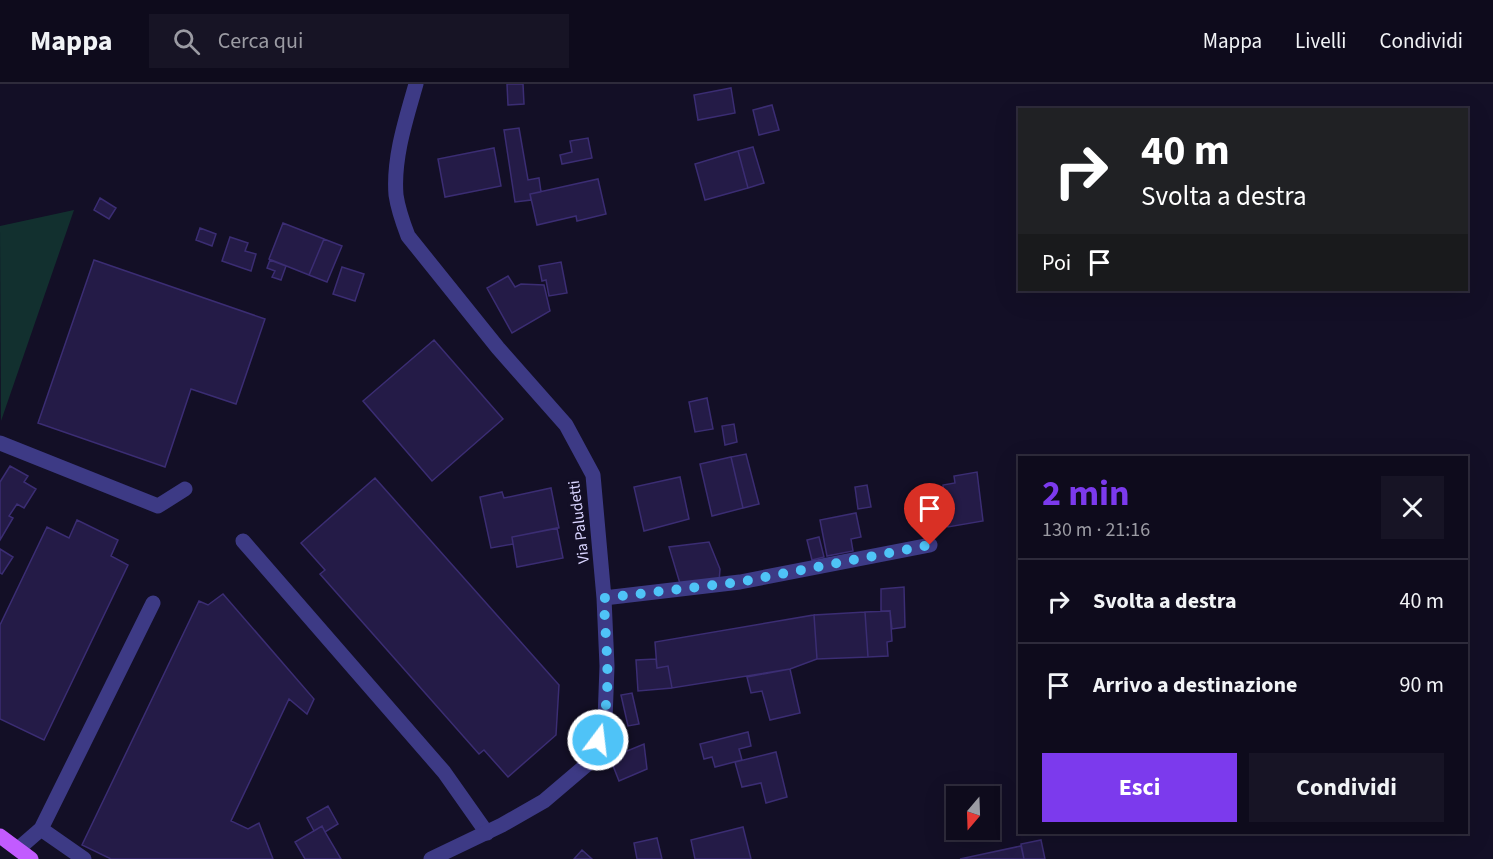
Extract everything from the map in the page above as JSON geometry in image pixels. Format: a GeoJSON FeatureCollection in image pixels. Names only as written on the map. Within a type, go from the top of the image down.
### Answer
{"type":"FeatureCollection","features":[{"type":"Feature","properties":{"kind":"main road"},"geometry":{"type":"LineString","coordinates":[[0,836],[31,859]]}},
{"type":"Feature","properties":{"kind":"street","name":"Via Paludetti"},"geometry":{"type":"LineString","coordinates":[[416,84],[400,144],[396,194],[401,216],[408,236],[498,348],[566,425],[593,475],[604,598],[607,666],[605,720],[591,761],[544,801],[487,833],[431,859]]}},
{"type":"Feature","properties":{"kind":"street"},"geometry":{"type":"LineString","coordinates":[[0,443],[158,506],[185,489]]}},
{"type":"Feature","properties":{"kind":"street"},"geometry":{"type":"LineString","coordinates":[[243,541],[444,772],[487,833]]}},
{"type":"Feature","properties":{"kind":"street"},"geometry":{"type":"LineString","coordinates":[[604,598],[740,582],[930,545]]}},
{"type":"Feature","properties":{"kind":"street"},"geometry":{"type":"LineString","coordinates":[[18,849],[41,829],[153,603]]}},
{"type":"Feature","properties":{"kind":"street"},"geometry":{"type":"LineString","coordinates":[[41,829],[84,859]]}},
{"type":"Feature","properties":{"kind":"green space"},"geometry":{"type":"Polygon","coordinates":[[[74,210],[1,421],[0,226],[74,210]]]}},
{"type":"Feature","properties":{"kind":"building"},"geometry":{"type":"Polygon","coordinates":[[[507,84],[523,84],[524,104],[508,105],[507,84]]]}},
{"type":"Feature","properties":{"kind":"building"},"geometry":{"type":"Polygon","coordinates":[[[731,88],[735,113],[698,120],[694,95],[731,88]]]}},
{"type":"Feature","properties":{"kind":"building"},"geometry":{"type":"Polygon","coordinates":[[[772,105],[779,130],[759,135],[753,110],[772,105]]]}},
{"type":"Feature","properties":{"kind":"building"},"geometry":{"type":"Polygon","coordinates":[[[519,128],[528,180],[539,178],[541,192],[530,194],[531,200],[515,202],[504,130],[519,128]]]}},
{"type":"Feature","properties":{"kind":"building"},"geometry":{"type":"Polygon","coordinates":[[[588,138],[592,158],[562,164],[560,155],[572,152],[570,141],[588,138]]]}},
{"type":"Feature","properties":{"kind":"building"},"geometry":{"type":"Polygon","coordinates":[[[753,147],[764,183],[748,188],[738,151],[753,147]]]}},
{"type":"Feature","properties":{"kind":"building"},"geometry":{"type":"Polygon","coordinates":[[[494,148],[501,186],[445,197],[438,159],[494,148]]]}},
{"type":"Feature","properties":{"kind":"building"},"geometry":{"type":"Polygon","coordinates":[[[738,151],[748,188],[705,200],[695,164],[738,151]]]}},
{"type":"Feature","properties":{"kind":"building"},"geometry":{"type":"Polygon","coordinates":[[[598,179],[606,214],[577,221],[576,216],[537,225],[530,194],[598,179]]]}},
{"type":"Feature","properties":{"kind":"building"},"geometry":{"type":"Polygon","coordinates":[[[100,198],[116,208],[109,219],[94,210],[100,198]]]}},
{"type":"Feature","properties":{"kind":"building"},"geometry":{"type":"Polygon","coordinates":[[[283,223],[324,239],[309,275],[269,259],[283,223]]]}},
{"type":"Feature","properties":{"kind":"building"},"geometry":{"type":"Polygon","coordinates":[[[200,228],[216,234],[212,246],[196,240],[200,228]]]}},
{"type":"Feature","properties":{"kind":"building"},"geometry":{"type":"Polygon","coordinates":[[[230,237],[248,243],[245,251],[256,254],[251,271],[222,261],[230,237]]]}},
{"type":"Feature","properties":{"kind":"building"},"geometry":{"type":"Polygon","coordinates":[[[324,239],[342,246],[327,282],[309,275],[324,239]]]}},
{"type":"Feature","properties":{"kind":"building"},"geometry":{"type":"Polygon","coordinates":[[[94,260],[265,319],[236,404],[191,389],[165,467],[38,423],[94,260]]]}},
{"type":"Feature","properties":{"kind":"building"},"geometry":{"type":"Polygon","coordinates":[[[270,260],[286,266],[281,280],[272,277],[275,271],[267,268],[270,260]]]}},
{"type":"Feature","properties":{"kind":"building"},"geometry":{"type":"Polygon","coordinates":[[[561,262],[567,293],[549,296],[546,280],[542,281],[539,266],[561,262]]]}},
{"type":"Feature","properties":{"kind":"building"},"geometry":{"type":"Polygon","coordinates":[[[342,267],[364,274],[355,301],[333,294],[342,267]]]}},
{"type":"Feature","properties":{"kind":"building"},"geometry":{"type":"Polygon","coordinates":[[[508,276],[515,287],[521,284],[544,285],[550,311],[512,333],[487,288],[508,276]]]}},
{"type":"Feature","properties":{"kind":"building"},"geometry":{"type":"Polygon","coordinates":[[[434,340],[503,419],[432,481],[363,401],[434,340]]]}},
{"type":"Feature","properties":{"kind":"building"},"geometry":{"type":"Polygon","coordinates":[[[707,398],[713,429],[695,432],[689,402],[707,398]]]}},
{"type":"Feature","properties":{"kind":"building"},"geometry":{"type":"Polygon","coordinates":[[[734,424],[737,442],[725,445],[722,426],[734,424]]]}},
{"type":"Feature","properties":{"kind":"building"},"geometry":{"type":"Polygon","coordinates":[[[746,454],[759,504],[743,508],[731,457],[746,454]]]}},
{"type":"Feature","properties":{"kind":"building"},"geometry":{"type":"Polygon","coordinates":[[[731,457],[743,508],[712,516],[700,464],[731,457]]]}},
{"type":"Feature","properties":{"kind":"building"},"geometry":{"type":"Polygon","coordinates":[[[10,466],[28,476],[24,482],[36,489],[24,508],[17,504],[9,516],[13,518],[0,540],[0,482],[10,466]]]}},
{"type":"Feature","properties":{"kind":"building"},"geometry":{"type":"Polygon","coordinates":[[[977,472],[983,521],[948,527],[943,485],[955,483],[954,476],[977,472]]]}},
{"type":"Feature","properties":{"kind":"building"},"geometry":{"type":"Polygon","coordinates":[[[680,477],[689,519],[644,531],[634,487],[680,477]]]}},
{"type":"Feature","properties":{"kind":"building"},"geometry":{"type":"Polygon","coordinates":[[[375,478],[559,685],[556,735],[508,777],[484,750],[479,754],[320,574],[325,570],[301,543],[375,478]]]}},
{"type":"Feature","properties":{"kind":"building"},"geometry":{"type":"Polygon","coordinates":[[[867,485],[871,507],[858,509],[855,487],[867,485]]]}},
{"type":"Feature","properties":{"kind":"building"},"geometry":{"type":"Polygon","coordinates":[[[551,488],[559,528],[512,537],[513,544],[491,548],[480,497],[502,492],[504,498],[551,488]]]}},
{"type":"Feature","properties":{"kind":"building"},"geometry":{"type":"Polygon","coordinates":[[[856,513],[861,537],[851,539],[853,551],[827,556],[820,520],[856,513]]]}},
{"type":"Feature","properties":{"kind":"building"},"geometry":{"type":"Polygon","coordinates":[[[77,520],[118,540],[111,556],[128,565],[44,740],[0,719],[0,625],[47,527],[69,538],[77,520]]]}},
{"type":"Feature","properties":{"kind":"building"},"geometry":{"type":"Polygon","coordinates":[[[557,528],[563,558],[517,567],[512,537],[557,528]]]}},
{"type":"Feature","properties":{"kind":"building"},"geometry":{"type":"Polygon","coordinates":[[[819,537],[824,557],[812,560],[807,540],[819,537]]]}},
{"type":"Feature","properties":{"kind":"building"},"geometry":{"type":"Polygon","coordinates":[[[709,542],[720,569],[719,582],[681,587],[669,547],[709,542]]]}},
{"type":"Feature","properties":{"kind":"building"},"geometry":{"type":"Polygon","coordinates":[[[0,549],[13,557],[2,574],[0,573],[0,549]]]}},
{"type":"Feature","properties":{"kind":"building"},"geometry":{"type":"Polygon","coordinates":[[[904,587],[905,627],[892,629],[890,611],[881,611],[881,589],[904,587]]]}},
{"type":"Feature","properties":{"kind":"building"},"geometry":{"type":"Polygon","coordinates":[[[223,594],[314,699],[307,714],[289,699],[231,821],[248,829],[259,823],[273,859],[111,859],[82,845],[199,601],[208,605],[223,594]]]}},
{"type":"Feature","properties":{"kind":"building"},"geometry":{"type":"Polygon","coordinates":[[[890,611],[892,641],[887,642],[888,656],[868,657],[865,612],[890,611]]]}},
{"type":"Feature","properties":{"kind":"building"},"geometry":{"type":"Polygon","coordinates":[[[865,612],[868,657],[817,659],[814,615],[865,612]]]}},
{"type":"Feature","properties":{"kind":"building"},"geometry":{"type":"Polygon","coordinates":[[[814,615],[817,659],[790,669],[672,688],[668,666],[657,668],[655,642],[814,615]]]}},
{"type":"Feature","properties":{"kind":"building"},"geometry":{"type":"Polygon","coordinates":[[[656,659],[657,668],[668,666],[672,688],[638,691],[636,660],[656,659]]]}},
{"type":"Feature","properties":{"kind":"building"},"geometry":{"type":"Polygon","coordinates":[[[790,669],[800,713],[770,720],[762,691],[751,693],[747,677],[790,669]]]}},
{"type":"Feature","properties":{"kind":"building"},"geometry":{"type":"Polygon","coordinates":[[[632,693],[639,724],[628,726],[621,695],[632,693]]]}},
{"type":"Feature","properties":{"kind":"building"},"geometry":{"type":"Polygon","coordinates":[[[748,732],[751,746],[739,749],[742,760],[715,767],[712,757],[704,759],[700,744],[748,732]]]}},
{"type":"Feature","properties":{"kind":"building"},"geometry":{"type":"Polygon","coordinates":[[[644,744],[647,769],[619,781],[610,758],[644,744]]]}},
{"type":"Feature","properties":{"kind":"building"},"geometry":{"type":"Polygon","coordinates":[[[776,752],[787,797],[766,803],[761,783],[742,787],[735,762],[776,752]]]}},
{"type":"Feature","properties":{"kind":"building"},"geometry":{"type":"Polygon","coordinates":[[[328,806],[338,824],[325,832],[322,826],[314,831],[307,818],[328,806]]]}},
{"type":"Feature","properties":{"kind":"building"},"geometry":{"type":"Polygon","coordinates":[[[322,826],[341,859],[305,859],[295,842],[322,826]]]}},
{"type":"Feature","properties":{"kind":"building"},"geometry":{"type":"Polygon","coordinates":[[[743,827],[751,859],[695,859],[691,840],[743,827]]]}},
{"type":"Feature","properties":{"kind":"building"},"geometry":{"type":"Polygon","coordinates":[[[657,838],[662,859],[637,859],[634,843],[657,838]]]}},
{"type":"Feature","properties":{"kind":"building"},"geometry":{"type":"Polygon","coordinates":[[[1041,840],[1045,859],[1024,859],[1021,844],[1041,840]]]}},
{"type":"Feature","properties":{"kind":"building"},"geometry":{"type":"Polygon","coordinates":[[[1021,846],[1024,859],[960,859],[1021,846]]]}},
{"type":"Feature","properties":{"kind":"building"},"geometry":{"type":"Polygon","coordinates":[[[582,850],[592,859],[574,859],[582,850]]]}},
{"type":"Feature","properties":{"kind":"route"},"geometry":{"type":"LineString","coordinates":[[598,740],[605,720],[607,666],[604,598],[740,582],[930,545]]}}]}
